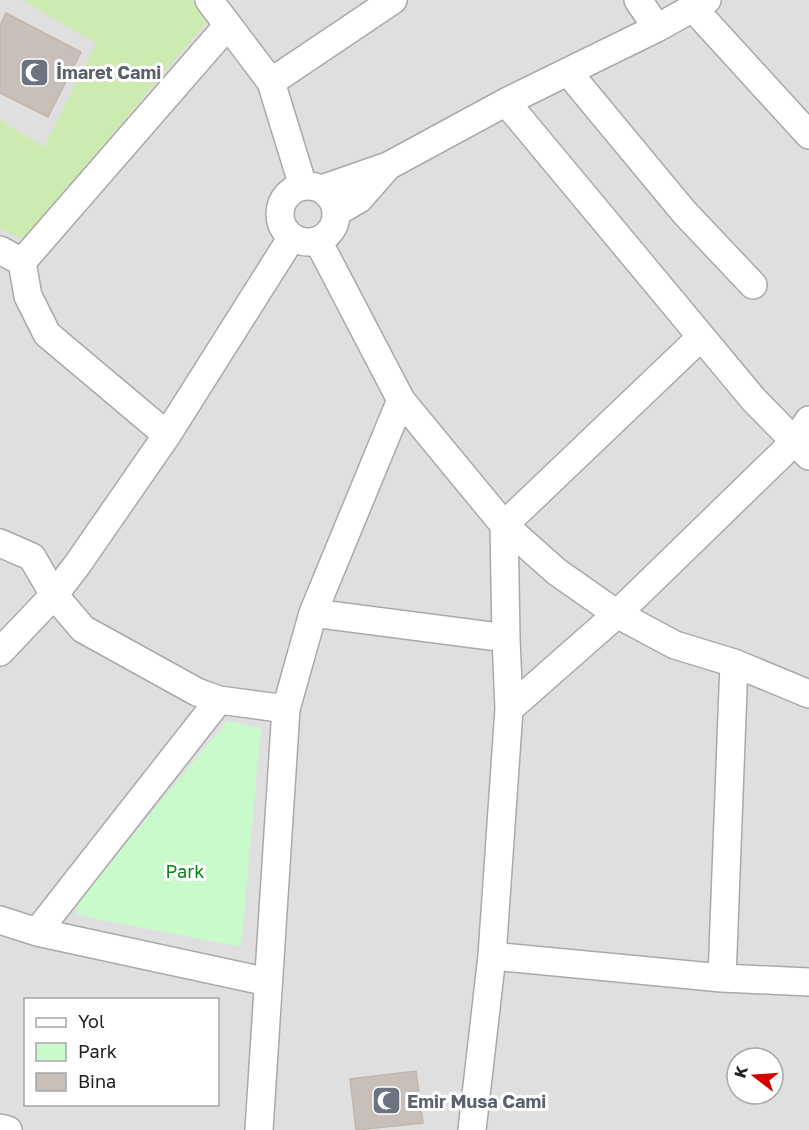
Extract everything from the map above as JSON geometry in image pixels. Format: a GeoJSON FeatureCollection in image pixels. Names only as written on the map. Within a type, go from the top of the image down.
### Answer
{"type":"FeatureCollection","features":[{"type":"Feature","properties":{"kind":"street"},"geometry":{"type":"LineString","coordinates":[[0,652],[54,595],[305,239],[332,230],[336,221],[335,203],[330,195],[313,187],[272,82],[209,0]]}},
{"type":"Feature","properties":{"kind":"street"},"geometry":{"type":"LineString","coordinates":[[272,82],[393,0]]}},
{"type":"Feature","properties":{"kind":"street"},"geometry":{"type":"LineString","coordinates":[[638,0],[657,28]]}},
{"type":"Feature","properties":{"kind":"street"},"geometry":{"type":"LineString","coordinates":[[808,134],[700,4],[657,28],[506,102],[388,166],[313,187],[294,189],[282,203],[281,222],[305,239],[401,400],[504,525],[557,572],[617,614],[675,645],[734,663],[809,694]]}},
{"type":"Feature","properties":{"kind":"street"},"geometry":{"type":"LineString","coordinates":[[167,435],[47,334],[11,256],[228,25]]}},
{"type":"Feature","properties":{"kind":"street"},"geometry":{"type":"LineString","coordinates":[[568,72],[684,212],[753,285]]}},
{"type":"Feature","properties":{"kind":"street"},"geometry":{"type":"LineString","coordinates":[[506,102],[754,400],[804,439],[617,614],[509,709]]}},
{"type":"Feature","properties":{"kind":"street"},"geometry":{"type":"LineString","coordinates":[[337,212],[359,199],[388,166]]}},
{"type":"Feature","properties":{"kind":"street"},"geometry":{"type":"LineString","coordinates":[[472,1130],[492,956],[509,709],[504,525],[701,337]]}},
{"type":"Feature","properties":{"kind":"street"},"geometry":{"type":"LineString","coordinates":[[259,1130],[286,709],[313,613],[401,400]]}},
{"type":"Feature","properties":{"kind":"street"},"geometry":{"type":"LineString","coordinates":[[0,543],[32,557],[54,595],[83,629],[197,692],[219,700],[286,709]]}},
{"type":"Feature","properties":{"kind":"street"},"geometry":{"type":"LineString","coordinates":[[313,613],[506,638]]}},
{"type":"Feature","properties":{"kind":"street"},"geometry":{"type":"LineString","coordinates":[[722,978],[734,663]]}},
{"type":"Feature","properties":{"kind":"street"},"geometry":{"type":"LineString","coordinates":[[37,932],[219,700]]}},
{"type":"Feature","properties":{"kind":"street"},"geometry":{"type":"LineString","coordinates":[[0,920],[37,932],[268,982]]}},
{"type":"Feature","properties":{"kind":"street"},"geometry":{"type":"LineString","coordinates":[[492,956],[722,978],[809,982]]}},
{"type":"Feature","properties":{"kind":"street"},"geometry":{"type":"LineString","coordinates":[[0,1128],[8,1130]]}},
{"type":"Feature","properties":{"kind":"shaded area"},"geometry":{"type":"Polygon","coordinates":[[[0,0],[809,0],[809,1130],[0,1130],[0,0]]]}},
{"type":"Feature","properties":{"kind":"green space"},"geometry":{"type":"Polygon","coordinates":[[[22,0],[192,0],[209,19],[24,240],[0,228],[0,120],[44,147],[96,43],[22,0]]]}},
{"type":"Feature","properties":{"kind":"green space","name":"Park"},"geometry":{"type":"Polygon","coordinates":[[[227,721],[261,728],[241,947],[77,915],[78,901],[227,721]]]}},
{"type":"Feature","properties":{"kind":"building","name":"İmaret Cami"},"geometry":{"type":"Polygon","coordinates":[[[6,13],[81,52],[48,117],[0,93],[0,26],[6,13]]]}},
{"type":"Feature","properties":{"kind":"building","name":"Emir Musa Cami"},"geometry":{"type":"Polygon","coordinates":[[[416,1071],[423,1123],[356,1130],[350,1079],[416,1071]]]}},
{"type":"Feature","properties":{"kind":"place","name":"İmaret Cami"},"geometry":{"type":"Point","coordinates":[35,72]}},
{"type":"Feature","properties":{"kind":"place","name":"Emir Musa Cami"},"geometry":{"type":"Point","coordinates":[386,1101]}}]}
